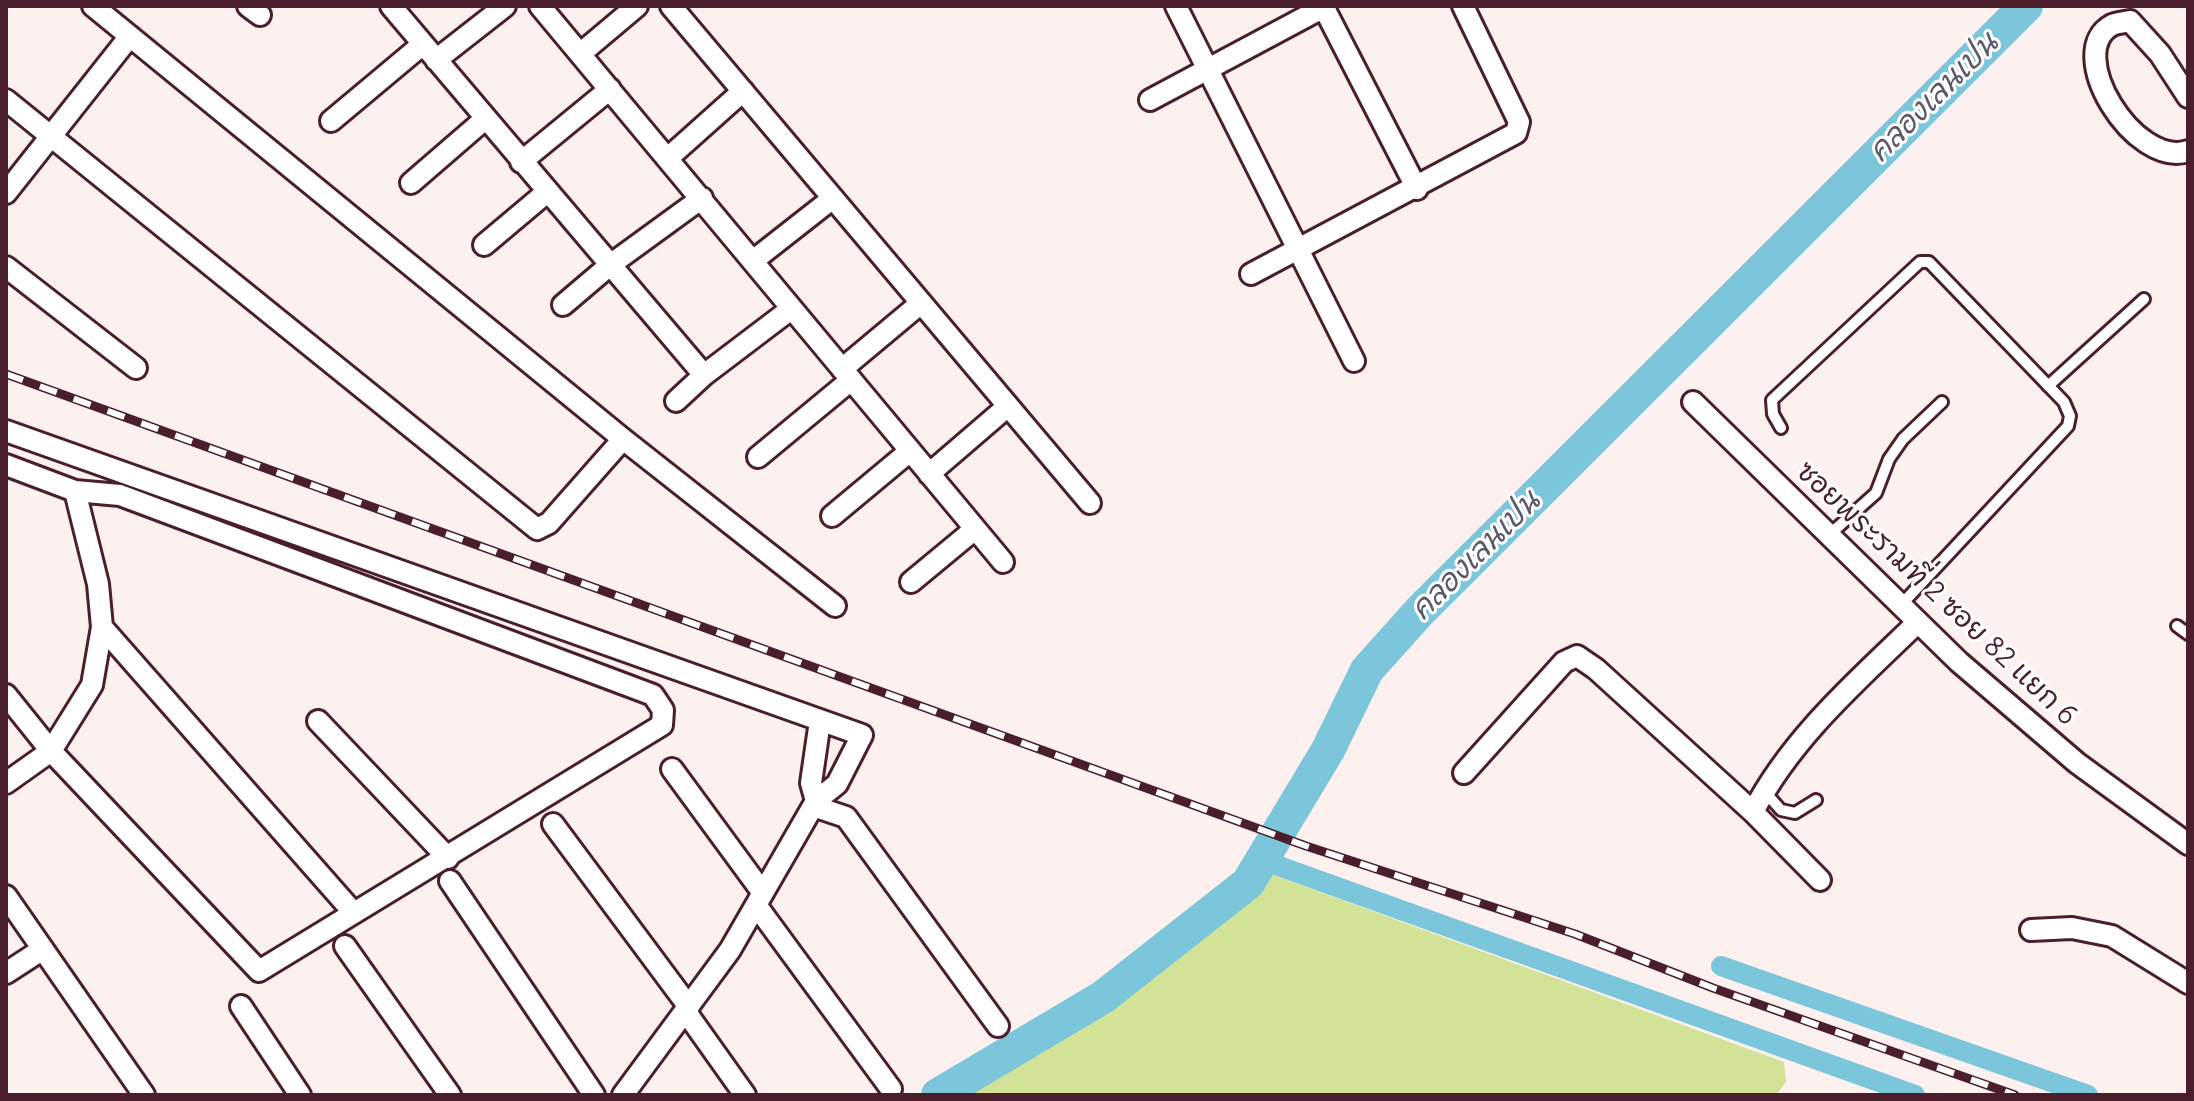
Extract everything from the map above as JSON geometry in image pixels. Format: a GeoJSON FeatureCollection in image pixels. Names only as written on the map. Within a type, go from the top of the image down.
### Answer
{"type":"FeatureCollection","features":[{"type":"Feature","properties":{"kind":"street"},"geometry":{"type":"LineString","coordinates":[[93,6],[623,439],[835,606]]}},
{"type":"Feature","properties":{"kind":"street"},"geometry":{"type":"LineString","coordinates":[[391,6],[704,375]]}},
{"type":"Feature","properties":{"kind":"street"},"geometry":{"type":"LineString","coordinates":[[331,121],[430,52],[505,6]]}},
{"type":"Feature","properties":{"kind":"street"},"geometry":{"type":"LineString","coordinates":[[540,6],[1003,562]]}},
{"type":"Feature","properties":{"kind":"street"},"geometry":{"type":"LineString","coordinates":[[580,54],[637,6]]}},
{"type":"Feature","properties":{"kind":"street"},"geometry":{"type":"LineString","coordinates":[[671,6],[1090,503]]}},
{"type":"Feature","properties":{"kind":"street"},"geometry":{"type":"LineString","coordinates":[[1176,6],[1354,361]]}},
{"type":"Feature","properties":{"kind":"street"},"geometry":{"type":"LineString","coordinates":[[1150,100],[1206,67],[1324,6],[1417,189]]}},
{"type":"Feature","properties":{"kind":"street"},"geometry":{"type":"LineString","coordinates":[[1251,274],[1417,189],[1519,129],[1463,6]]}},
{"type":"Feature","properties":{"kind":"street"},"geometry":{"type":"LineString","coordinates":[[2188,97],[2160,54],[2130,21],[2111,25],[2095,46],[2093,64],[2132,134],[2155,151],[2188,151]]}},
{"type":"Feature","properties":{"kind":"street"},"geometry":{"type":"LineString","coordinates":[[6,193],[130,36]]}},
{"type":"Feature","properties":{"kind":"street"},"geometry":{"type":"LineString","coordinates":[[521,162],[610,89]]}},
{"type":"Feature","properties":{"kind":"street"},"geometry":{"type":"LineString","coordinates":[[668,158],[743,91]]}},
{"type":"Feature","properties":{"kind":"street"},"geometry":{"type":"LineString","coordinates":[[6,100],[537,529],[549,523],[623,439]]}},
{"type":"Feature","properties":{"kind":"street"},"geometry":{"type":"LineString","coordinates":[[411,183],[485,119]]}},
{"type":"Feature","properties":{"kind":"street"},"geometry":{"type":"LineString","coordinates":[[484,245],[547,192]]}},
{"type":"Feature","properties":{"kind":"street"},"geometry":{"type":"LineString","coordinates":[[563,305],[610,265],[702,198]]}},
{"type":"Feature","properties":{"kind":"street"},"geometry":{"type":"LineString","coordinates":[[754,260],[833,198]]}},
{"type":"Feature","properties":{"kind":"street"},"geometry":{"type":"LineString","coordinates":[[6,267],[136,368]]}},
{"type":"Feature","properties":{"kind":"street"},"geometry":{"type":"LineString","coordinates":[[758,457],[921,303]]}},
{"type":"Feature","properties":{"kind":"street"},"geometry":{"type":"LineString","coordinates":[[676,401],[704,375],[791,309]]}},
{"type":"Feature","properties":{"kind":"street","name":"ซอยพระรามที่ 2 ซอย 82 แยก 6"},"geometry":{"type":"LineString","coordinates":[[1693,402],[1918,622],[2077,763],[2188,844]]}},
{"type":"Feature","properties":{"kind":"street"},"geometry":{"type":"LineString","coordinates":[[929,474],[1008,406]]}},
{"type":"Feature","properties":{"kind":"street"},"geometry":{"type":"LineString","coordinates":[[6,431],[862,735],[837,784],[815,803],[730,950],[623,1095]]}},
{"type":"Feature","properties":{"kind":"street"},"geometry":{"type":"LineString","coordinates":[[832,516],[910,451]]}},
{"type":"Feature","properties":{"kind":"street"},"geometry":{"type":"LineString","coordinates":[[6,465],[75,491],[120,495],[653,695],[663,710],[662,725],[259,971],[51,751],[6,695]]}},
{"type":"Feature","properties":{"kind":"street"},"geometry":{"type":"LineString","coordinates":[[6,783],[51,751],[92,685],[102,627],[98,584],[75,491]]}},
{"type":"Feature","properties":{"kind":"street"},"geometry":{"type":"LineString","coordinates":[[911,582],[975,529]]}},
{"type":"Feature","properties":{"kind":"street"},"geometry":{"type":"LineString","coordinates":[[1753,812],[1764,791],[1818,719],[1918,622]]}},
{"type":"Feature","properties":{"kind":"street"},"geometry":{"type":"LineString","coordinates":[[102,627],[353,912]]}},
{"type":"Feature","properties":{"kind":"street"},"geometry":{"type":"LineString","coordinates":[[1464,773],[1564,662],[1577,656],[1596,669],[1753,812],[1820,880]]}},
{"type":"Feature","properties":{"kind":"street"},"geometry":{"type":"LineString","coordinates":[[318,721],[448,858]]}},
{"type":"Feature","properties":{"kind":"street"},"geometry":{"type":"LineString","coordinates":[[815,803],[811,783],[820,721]]}},
{"type":"Feature","properties":{"kind":"street"},"geometry":{"type":"LineString","coordinates":[[672,769],[891,1089]]}},
{"type":"Feature","properties":{"kind":"street"},"geometry":{"type":"LineString","coordinates":[[815,803],[846,817],[998,1026]]}},
{"type":"Feature","properties":{"kind":"street"},"geometry":{"type":"LineString","coordinates":[[553,824],[688,1010],[745,1095]]}},
{"type":"Feature","properties":{"kind":"street"},"geometry":{"type":"LineString","coordinates":[[450,881],[594,1095]]}},
{"type":"Feature","properties":{"kind":"street"},"geometry":{"type":"LineString","coordinates":[[6,896],[144,1095]]}},
{"type":"Feature","properties":{"kind":"street"},"geometry":{"type":"LineString","coordinates":[[2031,930],[2072,928],[2112,936],[2188,983]]}},
{"type":"Feature","properties":{"kind":"street"},"geometry":{"type":"LineString","coordinates":[[345,946],[450,1095]]}},
{"type":"Feature","properties":{"kind":"street"},"geometry":{"type":"LineString","coordinates":[[6,973],[43,949]]}},
{"type":"Feature","properties":{"kind":"street"},"geometry":{"type":"LineString","coordinates":[[241,1006],[300,1095]]}},
{"type":"Feature","properties":{"kind":"lane"},"geometry":{"type":"LineString","coordinates":[[1781,428],[1773,414],[1772,400],[1920,262],[1929,262],[2064,402],[2070,416],[2068,426],[1901,605]]}},
{"type":"Feature","properties":{"kind":"lane"},"geometry":{"type":"LineString","coordinates":[[2048,386],[2144,299]]}},
{"type":"Feature","properties":{"kind":"lane"},"geometry":{"type":"LineString","coordinates":[[1829,535],[1876,493],[1889,459],[1903,439],[1942,402]]}},
{"type":"Feature","properties":{"kind":"lane"},"geometry":{"type":"LineString","coordinates":[[2177,626],[2188,634]]}},
{"type":"Feature","properties":{"kind":"lane"},"geometry":{"type":"LineString","coordinates":[[1764,791],[1781,810],[1795,813],[1816,800]]}},
{"type":"Feature","properties":{"kind":"green space"},"geometry":{"type":"Polygon","coordinates":[[[1271,874],[1784,1062],[1786,1082],[1776,1095],[968,1095],[1163,967],[1271,874]]]}},
{"type":"Feature","properties":{"kind":"waterway","name":"คลองเลนเปน"},"geometry":{"type":"LineString","coordinates":[[2016,6],[2019,13]]}},
{"type":"Feature","properties":{"kind":"waterway","name":"คลองเลนเปน"},"geometry":{"type":"LineString","coordinates":[[938,1095],[1103,997],[1248,883],[1328,750],[1367,670],[1420,611],[2026,6]]}},
{"type":"Feature","properties":{"kind":"waterway"},"geometry":{"type":"LineString","coordinates":[[1262,860],[1915,1095]]}},
{"type":"Feature","properties":{"kind":"waterway"},"geometry":{"type":"LineString","coordinates":[[1721,966],[2088,1095]]}},
{"type":"Feature","properties":{"kind":"railway"},"geometry":{"type":"LineString","coordinates":[[6,374],[1306,846],[1575,934],[1713,988],[2015,1095]]}}]}
